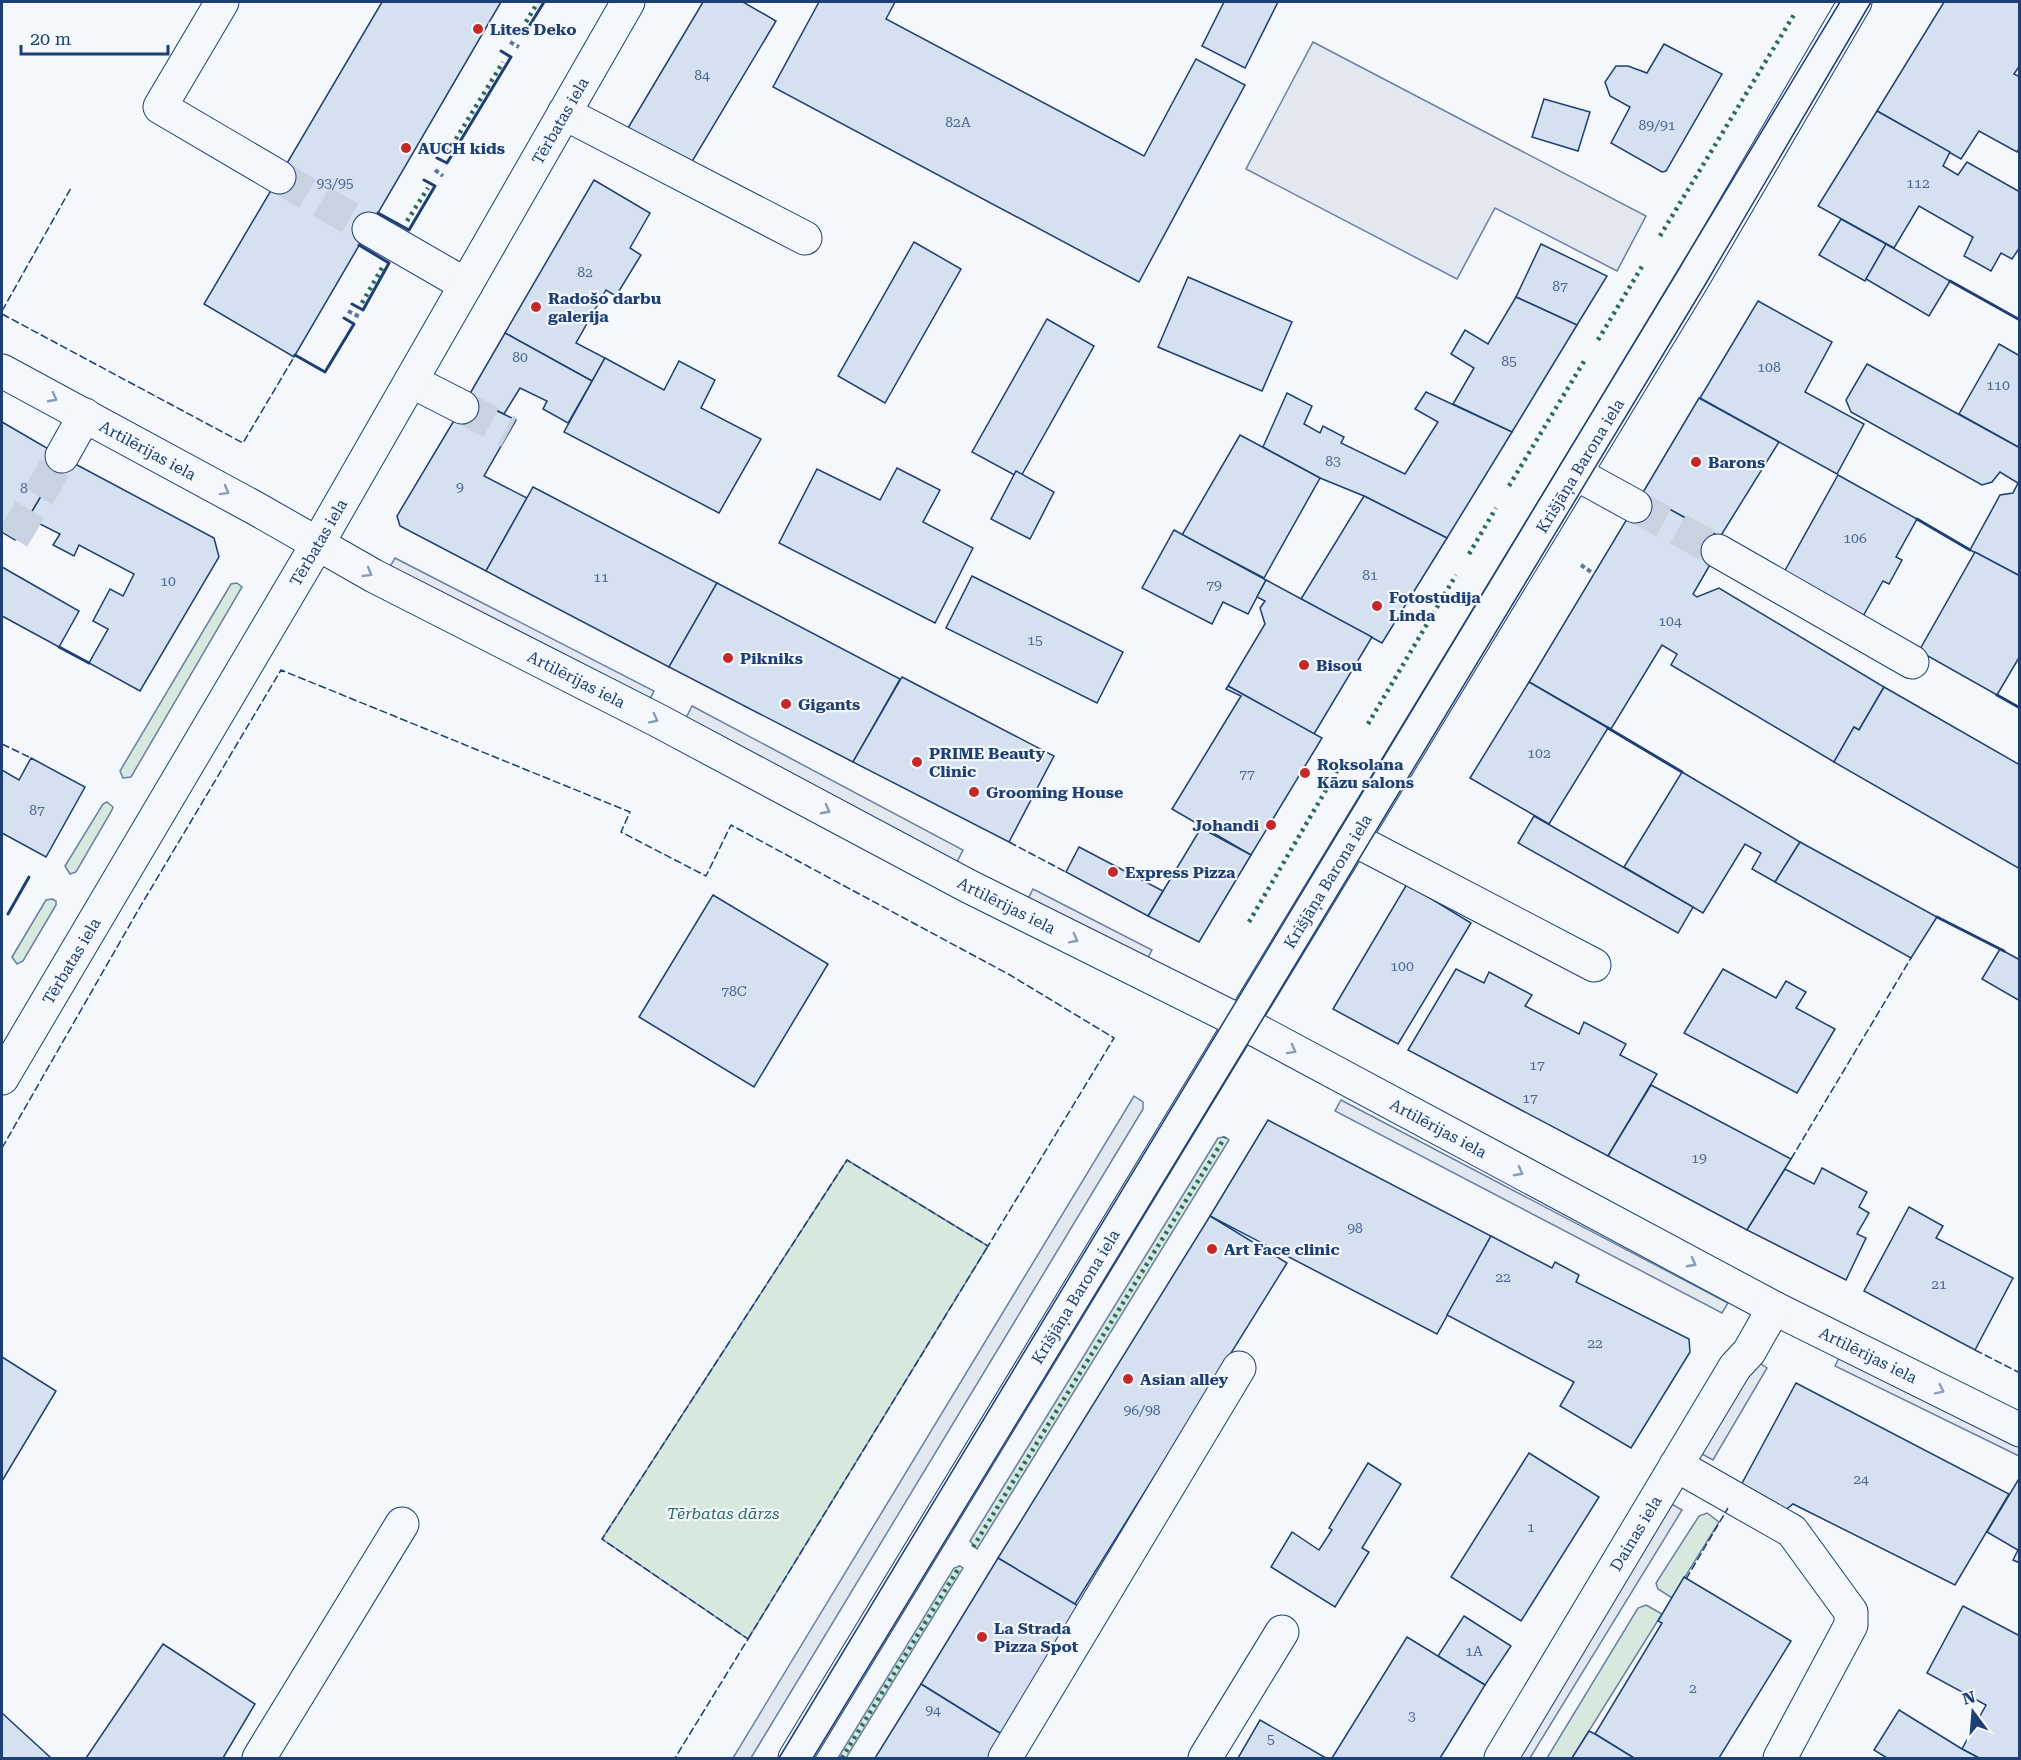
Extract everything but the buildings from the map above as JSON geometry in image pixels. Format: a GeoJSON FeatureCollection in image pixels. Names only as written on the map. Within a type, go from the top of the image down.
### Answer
{"type":"FeatureCollection","features":[{"type":"Feature","properties":{"kind":"street"},"geometry":{"type":"LineString","coordinates":[[222,2],[160,107],[279,177]]}},
{"type":"Feature","properties":{"kind":"street","name":"Krišjāņa Barona iela"},"geometry":{"type":"LineString","coordinates":[[795,1758],[1694,279],[1855,2]]}},
{"type":"Feature","properties":{"kind":"street","name":"Tērbatas iela"},"geometry":{"type":"LineString","coordinates":[[2,1078],[318,543],[564,113],[619,5]]}},
{"type":"Feature","properties":{"kind":"street"},"geometry":{"type":"LineString","coordinates":[[564,113],[806,238]]}},
{"type":"Feature","properties":{"kind":"street"},"geometry":{"type":"LineString","coordinates":[[369,229],[466,285]]}},
{"type":"Feature","properties":{"kind":"street","name":"Artilērijas iela"},"geometry":{"type":"LineString","coordinates":[[2,371],[318,543],[374,576],[657,720],[968,886],[1241,1022],[1774,1308],[2019,1430]]}},
{"type":"Feature","properties":{"kind":"street"},"geometry":{"type":"LineString","coordinates":[[411,381],[462,407]]}},
{"type":"Feature","properties":{"kind":"street"},"geometry":{"type":"LineString","coordinates":[[62,456],[85,415]]}},
{"type":"Feature","properties":{"kind":"street"},"geometry":{"type":"LineString","coordinates":[[1575,473],[1635,506]]}},
{"type":"Feature","properties":{"kind":"street"},"geometry":{"type":"LineString","coordinates":[[1718,551],[1912,662]]}},
{"type":"Feature","properties":{"kind":"street"},"geometry":{"type":"LineString","coordinates":[[1353,839],[1594,965]]}},
{"type":"Feature","properties":{"kind":"street","name":"Dainas iela"},"geometry":{"type":"LineString","coordinates":[[1501,1758],[1735,1367],[1749,1352],[1774,1308]]}},
{"type":"Feature","properties":{"kind":"street"},"geometry":{"type":"LineString","coordinates":[[1005,1758],[1239,1368]]}},
{"type":"Feature","properties":{"kind":"street"},"geometry":{"type":"LineString","coordinates":[[1676,1465],[1792,1531],[1851,1612],[1851,1625],[1780,1758]]}},
{"type":"Feature","properties":{"kind":"street"},"geometry":{"type":"LineString","coordinates":[[259,1758],[402,1524]]}},
{"type":"Feature","properties":{"kind":"street"},"geometry":{"type":"LineString","coordinates":[[1205,1758],[1282,1632]]}},
{"type":"Feature","properties":{"kind":"path"},"geometry":{"type":"LineString","coordinates":[[510,42],[519,47]]}},
{"type":"Feature","properties":{"kind":"path"},"geometry":{"type":"LineString","coordinates":[[435,170],[443,176]]}},
{"type":"Feature","properties":{"kind":"path"},"geometry":{"type":"LineString","coordinates":[[348,311],[360,318]]}},
{"type":"Feature","properties":{"kind":"path"},"geometry":{"type":"LineString","coordinates":[[1581,566],[1594,574]]}},
{"type":"Feature","properties":{"kind":"green space"},"geometry":{"type":"Polygon","coordinates":[[[237,583],[242,587],[131,777],[123,778],[120,771],[231,584],[237,583]]]}},
{"type":"Feature","properties":{"kind":"green space"},"geometry":{"type":"Polygon","coordinates":[[[107,802],[113,807],[112,810],[76,872],[70,874],[65,866],[103,804],[107,802]]]}},
{"type":"Feature","properties":{"kind":"green space"},"geometry":{"type":"Polygon","coordinates":[[[46,900],[56,901],[56,905],[23,961],[17,964],[12,957],[46,900]]]}},
{"type":"Feature","properties":{"kind":"green space"},"geometry":{"type":"Polygon","coordinates":[[[1225,1137],[1229,1140],[977,1549],[970,1541],[1218,1138],[1225,1137]]]}},
{"type":"Feature","properties":{"kind":"green space","name":"Tērbatas dārzs"},"geometry":{"type":"Polygon","coordinates":[[[847,1160],[988,1246],[748,1639],[602,1539],[847,1160]]]}},
{"type":"Feature","properties":{"kind":"green space"},"geometry":{"type":"Polygon","coordinates":[[[1707,1513],[1719,1522],[1672,1598],[1658,1589],[1656,1583],[1699,1516],[1707,1513]]]}},
{"type":"Feature","properties":{"kind":"green space"},"geometry":{"type":"Polygon","coordinates":[[[960,1566],[963,1568],[846,1758],[838,1758],[954,1568],[960,1566]]]}},
{"type":"Feature","properties":{"kind":"green space"},"geometry":{"type":"Polygon","coordinates":[[[1646,1605],[1662,1614],[1572,1758],[1547,1758],[1638,1608],[1646,1605]]]}},
{"type":"Feature","properties":{"kind":"shaded area"},"geometry":{"type":"Polygon","coordinates":[[[1313,42],[1646,216],[1617,271],[1495,208],[1457,279],[1246,169],[1313,42]]]}},
{"type":"Feature","properties":{"kind":"shaded area"},"geometry":{"type":"Polygon","coordinates":[[[395,558],[654,691],[647,705],[387,572],[395,558]]]}},
{"type":"Feature","properties":{"kind":"shaded area"},"geometry":{"type":"Polygon","coordinates":[[[692,706],[963,850],[955,866],[684,722],[692,706]]]}},
{"type":"Feature","properties":{"kind":"shaded area"},"geometry":{"type":"Polygon","coordinates":[[[1033,889],[1152,950],[1144,965],[1025,905],[1033,889]]]}},
{"type":"Feature","properties":{"kind":"shaded area"},"geometry":{"type":"Polygon","coordinates":[[[1134,1096],[1143,1102],[1143,1109],[751,1758],[733,1758],[1134,1096]]]}},
{"type":"Feature","properties":{"kind":"shaded area"},"geometry":{"type":"Polygon","coordinates":[[[1341,1100],[1728,1303],[1722,1313],[1335,1111],[1341,1100]]]}},
{"type":"Feature","properties":{"kind":"shaded area"},"geometry":{"type":"Polygon","coordinates":[[[1840,1356],[2019,1444],[2019,1456],[1835,1366],[1840,1356]]]}},
{"type":"Feature","properties":{"kind":"shaded area"},"geometry":{"type":"Polygon","coordinates":[[[1755,1360],[1767,1368],[1713,1460],[1700,1453],[1755,1360]]]}},
{"type":"Feature","properties":{"kind":"shaded area"},"geometry":{"type":"Polygon","coordinates":[[[1670,1503],[1682,1510],[1530,1758],[1514,1758],[1670,1503]]]}},
{"type":"Feature","properties":{"kind":"tunnel"},"geometry":{"type":"LineString","coordinates":[[279,177],[369,229]]}},
{"type":"Feature","properties":{"kind":"tunnel"},"geometry":{"type":"LineString","coordinates":[[462,407],[509,432]]}},
{"type":"Feature","properties":{"kind":"tunnel"},"geometry":{"type":"LineString","coordinates":[[13,538],[62,456]]}},
{"type":"Feature","properties":{"kind":"tunnel"},"geometry":{"type":"LineString","coordinates":[[1635,506],[1718,551]]}},
{"type":"Feature","properties":{"kind":"tram line"},"geometry":{"type":"LineString","coordinates":[[779,1758],[1840,2]]}},
{"type":"Feature","properties":{"kind":"tram line"},"geometry":{"type":"LineString","coordinates":[[813,1758],[1256,1030],[1705,285],[1871,2]]}},
{"type":"Feature","properties":{"kind":"hedge"},"geometry":{"type":"LineString","coordinates":[[526,22],[538,2]]}},
{"type":"Feature","properties":{"kind":"hedge"},"geometry":{"type":"LineString","coordinates":[[1660,236],[1795,13]]}},
{"type":"Feature","properties":{"kind":"hedge"},"geometry":{"type":"LineString","coordinates":[[448,152],[503,62]]}},
{"type":"Feature","properties":{"kind":"hedge"},"geometry":{"type":"LineString","coordinates":[[407,221],[428,188]]}},
{"type":"Feature","properties":{"kind":"hedge"},"geometry":{"type":"LineString","coordinates":[[1598,340],[1644,263]]}},
{"type":"Feature","properties":{"kind":"hedge"},"geometry":{"type":"LineString","coordinates":[[362,303],[383,266]]}},
{"type":"Feature","properties":{"kind":"hedge"},"geometry":{"type":"LineString","coordinates":[[1509,486],[1586,358]]}},
{"type":"Feature","properties":{"kind":"hedge"},"geometry":{"type":"LineString","coordinates":[[1469,554],[1496,508]]}},
{"type":"Feature","properties":{"kind":"hedge"},"geometry":{"type":"LineString","coordinates":[[1368,724],[1456,575]]}},
{"type":"Feature","properties":{"kind":"hedge"},"geometry":{"type":"LineString","coordinates":[[1249,922],[1344,759]]}},
{"type":"Feature","properties":{"kind":"hedge"},"geometry":{"type":"LineString","coordinates":[[973,1547],[1225,1137]]}},
{"type":"Feature","properties":{"kind":"hedge"},"geometry":{"type":"LineString","coordinates":[[842,1758],[960,1566]]}},
{"type":"Feature","properties":{"kind":"fence"},"geometry":{"type":"LineString","coordinates":[[2,311],[71,188]]}},
{"type":"Feature","properties":{"kind":"fence"},"geometry":{"type":"LineString","coordinates":[[2,314],[243,443],[294,357]]}},
{"type":"Feature","properties":{"kind":"fence"},"geometry":{"type":"LineString","coordinates":[[2,1148],[140,907],[281,670],[630,812],[621,832],[706,876],[731,825],[1010,975],[1114,1038],[988,1246],[847,1160],[602,1539],[748,1639],[675,1758]]}},
{"type":"Feature","properties":{"kind":"fence"},"geometry":{"type":"LineString","coordinates":[[2,744],[31,758]]}},
{"type":"Feature","properties":{"kind":"fence"},"geometry":{"type":"LineString","coordinates":[[1009,842],[1066,872]]}},
{"type":"Feature","properties":{"kind":"fence"},"geometry":{"type":"LineString","coordinates":[[1791,1159],[1911,958]]}},
{"type":"Feature","properties":{"kind":"fence"},"geometry":{"type":"LineString","coordinates":[[748,1639],[988,1246]]}},
{"type":"Feature","properties":{"kind":"fence"},"geometry":{"type":"LineString","coordinates":[[1975,1350],[2020,1373]]}},
{"type":"Feature","properties":{"kind":"fence"},"geometry":{"type":"LineString","coordinates":[[1686,1579],[1728,1508]]}},
{"type":"Feature","properties":{"kind":"wall"},"geometry":{"type":"LineString","coordinates":[[514,28],[525,33],[544,2]]}},
{"type":"Feature","properties":{"kind":"wall"},"geometry":{"type":"LineString","coordinates":[[437,158],[447,163],[511,57],[501,51]]}},
{"type":"Feature","properties":{"kind":"wall"},"geometry":{"type":"LineString","coordinates":[[378,213],[409,230],[435,186],[424,180]]}},
{"type":"Feature","properties":{"kind":"wall"},"geometry":{"type":"LineString","coordinates":[[352,304],[363,310],[389,263],[359,245]]}},
{"type":"Feature","properties":{"kind":"wall"},"geometry":{"type":"LineString","coordinates":[[1950,281],[2020,320]]}},
{"type":"Feature","properties":{"kind":"wall"},"geometry":{"type":"LineString","coordinates":[[295,355],[325,372],[354,324],[344,318]]}},
{"type":"Feature","properties":{"kind":"wall"},"geometry":{"type":"LineString","coordinates":[[1917,519],[1970,550]]}},
{"type":"Feature","properties":{"kind":"wall"},"geometry":{"type":"LineString","coordinates":[[59,647],[89,663]]}},
{"type":"Feature","properties":{"kind":"wall"},"geometry":{"type":"LineString","coordinates":[[1997,695],[2020,708]]}},
{"type":"Feature","properties":{"kind":"wall"},"geometry":{"type":"LineString","coordinates":[[1608,728],[1682,772]]}},
{"type":"Feature","properties":{"kind":"wall"},"geometry":{"type":"LineString","coordinates":[[8,914],[29,877]]}},
{"type":"Feature","properties":{"kind":"wall"},"geometry":{"type":"LineString","coordinates":[[1937,917],[2004,951]]}},
{"type":"Feature","properties":{"kind":"place","name":"Lites Deko"},"geometry":{"type":"Point","coordinates":[478,29]}},
{"type":"Feature","properties":{"kind":"place","name":"AUCH kids"},"geometry":{"type":"Point","coordinates":[406,148]}},
{"type":"Feature","properties":{"kind":"place","name":"Radošo darbu galerija"},"geometry":{"type":"Point","coordinates":[536,307]}},
{"type":"Feature","properties":{"kind":"place","name":"Barons"},"geometry":{"type":"Point","coordinates":[1696,462]}},
{"type":"Feature","properties":{"kind":"place","name":"Fotostudija Linda"},"geometry":{"type":"Point","coordinates":[1377,606]}},
{"type":"Feature","properties":{"kind":"place","name":"Pikniks"},"geometry":{"type":"Point","coordinates":[728,658]}},
{"type":"Feature","properties":{"kind":"place","name":"Bisou"},"geometry":{"type":"Point","coordinates":[1304,665]}},
{"type":"Feature","properties":{"kind":"place","name":"Gigants"},"geometry":{"type":"Point","coordinates":[786,704]}},
{"type":"Feature","properties":{"kind":"place","name":"PRIME Beauty Clinic"},"geometry":{"type":"Point","coordinates":[917,762]}},
{"type":"Feature","properties":{"kind":"place","name":"Roksolana Kāzu salons"},"geometry":{"type":"Point","coordinates":[1305,773]}},
{"type":"Feature","properties":{"kind":"place","name":"Grooming House"},"geometry":{"type":"Point","coordinates":[974,792]}},
{"type":"Feature","properties":{"kind":"place","name":"Johandi"},"geometry":{"type":"Point","coordinates":[1271,825]}},
{"type":"Feature","properties":{"kind":"place","name":"Express Pizza"},"geometry":{"type":"Point","coordinates":[1113,872]}},
{"type":"Feature","properties":{"kind":"place","name":"Art Face clinic"},"geometry":{"type":"Point","coordinates":[1212,1249]}},
{"type":"Feature","properties":{"kind":"place","name":"Asian alley"},"geometry":{"type":"Point","coordinates":[1128,1379]}},
{"type":"Feature","properties":{"kind":"place","name":"La Strada Pizza Spot"},"geometry":{"type":"Point","coordinates":[982,1637]}}]}
